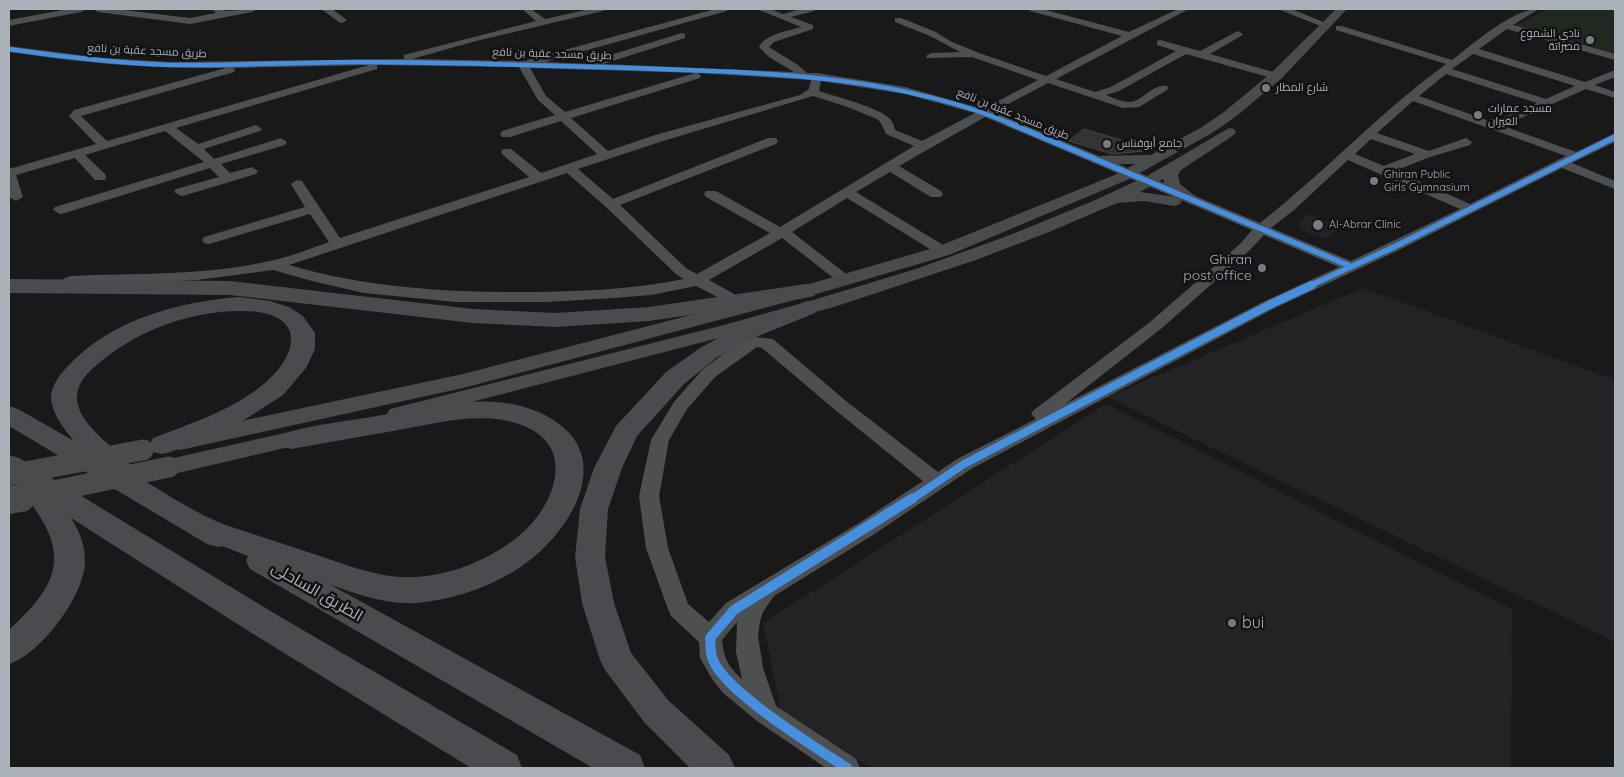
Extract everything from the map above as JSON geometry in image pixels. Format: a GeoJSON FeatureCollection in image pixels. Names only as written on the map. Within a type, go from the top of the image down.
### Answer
{"type":"FeatureCollection","features":[{"type":"Feature","properties":{"kind":"highway"},"geometry":{"type":"LineString","coordinates":[[10,286],[183,286],[230,288],[444,314],[555,320],[604,318],[737,302],[806,300]]}},
{"type":"Feature","properties":{"kind":"highway"},"geometry":{"type":"LineString","coordinates":[[716,768],[656,710],[617,660],[598,603],[590,557],[594,509],[608,468],[625,432],[675,378],[708,353],[806,300]]}},
{"type":"Feature","properties":{"kind":"highway"},"geometry":{"type":"LineString","coordinates":[[139,489],[74,425],[66,410],[63,396],[70,379],[86,361],[122,336],[145,324],[182,312],[217,305],[244,304],[270,307],[288,314],[300,325],[306,338],[303,353],[292,372],[273,390],[250,406],[158,454]]}},
{"type":"Feature","properties":{"kind":"highway"},"geometry":{"type":"LineString","coordinates":[[203,528],[358,581],[398,590],[437,587],[478,576],[511,557],[536,539],[555,517],[566,495],[571,465],[563,443],[549,428],[523,415],[500,411],[470,411],[426,417],[291,440]]}},
{"type":"Feature","properties":{"kind":"highway","name":"الطريق الساحلى"},"geometry":{"type":"LineString","coordinates":[[9,415],[203,528],[626,768]]}},
{"type":"Feature","properties":{"kind":"highway"},"geometry":{"type":"LineString","coordinates":[[9,650],[30,632],[55,602],[68,573],[69,548],[61,529],[14,480]]}},
{"type":"Feature","properties":{"kind":"highway"},"geometry":{"type":"LineString","coordinates":[[14,480],[261,622],[504,768]]}},
{"type":"Feature","properties":{"kind":"main road"},"geometry":{"type":"LineString","coordinates":[[158,454],[291,440],[479,394],[806,300],[968,257],[1066,219],[1105,201],[1135,179],[1168,162],[1202,150],[1248,118],[1332,26],[1342,9]]}},
{"type":"Feature","properties":{"kind":"main road"},"geometry":{"type":"LineString","coordinates":[[1084,192],[1091,179],[1089,158],[1168,162],[1276,76],[1332,26],[1359,9]]}},
{"type":"Feature","properties":{"kind":"main road"},"geometry":{"type":"LineString","coordinates":[[1168,162],[1172,185],[1192,200]]}},
{"type":"Feature","properties":{"kind":"main road"},"geometry":{"type":"LineString","coordinates":[[14,480],[158,454],[806,300],[845,280],[943,251],[1007,226],[1084,192],[1135,179]]}},
{"type":"Feature","properties":{"kind":"main road"},"geometry":{"type":"LineString","coordinates":[[1105,201],[1130,196],[1174,201]]}},
{"type":"Feature","properties":{"kind":"street"},"geometry":{"type":"LineString","coordinates":[[9,23],[81,9]]}},
{"type":"Feature","properties":{"kind":"street"},"geometry":{"type":"LineString","coordinates":[[98,9],[190,21],[220,12],[252,9]]}},
{"type":"Feature","properties":{"kind":"street"},"geometry":{"type":"LineString","coordinates":[[326,9],[342,20]]}},
{"type":"Feature","properties":{"kind":"street"},"geometry":{"type":"LineString","coordinates":[[526,9],[544,23]]}},
{"type":"Feature","properties":{"kind":"street"},"geometry":{"type":"LineString","coordinates":[[16,197],[9,173],[165,126],[473,39],[600,9]]}},
{"type":"Feature","properties":{"kind":"street"},"geometry":{"type":"LineString","coordinates":[[606,156],[542,98],[523,65],[724,9]]}},
{"type":"Feature","properties":{"kind":"street"},"geometry":{"type":"LineString","coordinates":[[10,286],[106,279],[193,277],[241,272],[274,265],[692,128],[813,93],[816,88],[810,76],[777,58],[764,48],[765,44],[771,40],[810,27],[762,9]]}},
{"type":"Feature","properties":{"kind":"street"},"geometry":{"type":"LineString","coordinates":[[784,16],[811,9]]}},
{"type":"Feature","properties":{"kind":"street"},"geometry":{"type":"LineString","coordinates":[[1033,9],[1130,35]]}},
{"type":"Feature","properties":{"kind":"street"},"geometry":{"type":"LineString","coordinates":[[274,265],[317,278],[364,288],[455,297],[547,297],[614,293],[651,290],[696,281],[923,146],[1130,35],[1185,9]]}},
{"type":"Feature","properties":{"kind":"street"},"geometry":{"type":"LineString","coordinates":[[1283,9],[1546,102]]}},
{"type":"Feature","properties":{"kind":"street"},"geometry":{"type":"LineString","coordinates":[[710,638],[734,610],[866,529],[1043,412],[1129,346],[1245,246],[1258,232],[1412,97],[1471,50],[1535,9]]}},
{"type":"Feature","properties":{"kind":"street"},"geometry":{"type":"LineString","coordinates":[[898,20],[933,34],[947,43],[975,55],[1123,105],[1133,106],[1163,88]]}},
{"type":"Feature","properties":{"kind":"street"},"geometry":{"type":"LineString","coordinates":[[1506,26],[1615,58]]}},
{"type":"Feature","properties":{"kind":"street"},"geometry":{"type":"LineString","coordinates":[[1201,55],[1238,34]]}},
{"type":"Feature","properties":{"kind":"street"},"geometry":{"type":"LineString","coordinates":[[583,67],[682,36]]}},
{"type":"Feature","properties":{"kind":"street"},"geometry":{"type":"LineString","coordinates":[[1160,43],[1276,76]]}},
{"type":"Feature","properties":{"kind":"street","name":"طريق مسجد عقبة بن نافع"},"geometry":{"type":"LineString","coordinates":[[9,49],[122,62],[241,65],[394,62],[713,71],[810,76],[899,88],[947,100],[985,113],[1135,179]]}},
{"type":"Feature","properties":{"kind":"street"},"geometry":{"type":"LineString","coordinates":[[1096,95],[1115,89],[1185,50]]}},
{"type":"Feature","properties":{"kind":"street"},"geometry":{"type":"LineString","coordinates":[[1471,50],[1615,95]]}},
{"type":"Feature","properties":{"kind":"street"},"geometry":{"type":"LineString","coordinates":[[931,56],[975,55]]}},
{"type":"Feature","properties":{"kind":"street"},"geometry":{"type":"LineString","coordinates":[[104,145],[75,116],[78,112],[220,74],[241,65]]}},
{"type":"Feature","properties":{"kind":"street"},"geometry":{"type":"LineString","coordinates":[[506,134],[561,115],[713,71]]}},
{"type":"Feature","properties":{"kind":"street"},"geometry":{"type":"LineString","coordinates":[[1492,126],[1615,73]]}},
{"type":"Feature","properties":{"kind":"street"},"geometry":{"type":"LineString","coordinates":[[813,93],[849,104],[880,117],[886,120],[890,132],[923,146]]}},
{"type":"Feature","properties":{"kind":"street"},"geometry":{"type":"LineString","coordinates":[[1412,97],[1577,156]]}},
{"type":"Feature","properties":{"kind":"street"},"geometry":{"type":"LineString","coordinates":[[165,126],[196,148],[228,178]]}},
{"type":"Feature","properties":{"kind":"street"},"geometry":{"type":"LineString","coordinates":[[196,148],[256,129]]}},
{"type":"Feature","properties":{"kind":"street"},"geometry":{"type":"LineString","coordinates":[[1370,135],[1424,155],[1432,155],[1466,142]]}},
{"type":"Feature","properties":{"kind":"street"},"geometry":{"type":"LineString","coordinates":[[964,464],[1261,308],[1471,209],[1615,137]]}},
{"type":"Feature","properties":{"kind":"street"},"geometry":{"type":"LineString","coordinates":[[611,204],[772,141]]}},
{"type":"Feature","properties":{"kind":"street"},"geometry":{"type":"LineString","coordinates":[[60,210],[282,142]]}},
{"type":"Feature","properties":{"kind":"street"},"geometry":{"type":"LineString","coordinates":[[77,153],[100,177]]}},
{"type":"Feature","properties":{"kind":"street"},"geometry":{"type":"LineString","coordinates":[[503,154],[534,180]]}},
{"type":"Feature","properties":{"kind":"street"},"geometry":{"type":"LineString","coordinates":[[1348,155],[1471,209]]}},
{"type":"Feature","properties":{"kind":"street"},"geometry":{"type":"LineString","coordinates":[[1384,171],[1424,155]]}},
{"type":"Feature","properties":{"kind":"street"},"geometry":{"type":"LineString","coordinates":[[1562,164],[1615,186]]}},
{"type":"Feature","properties":{"kind":"street"},"geometry":{"type":"LineString","coordinates":[[890,166],[936,194]]}},
{"type":"Feature","properties":{"kind":"street"},"geometry":{"type":"LineString","coordinates":[[569,168],[611,204],[669,262],[696,281],[737,302]]}},
{"type":"Feature","properties":{"kind":"street"},"geometry":{"type":"LineString","coordinates":[[182,192],[252,171]]}},
{"type":"Feature","properties":{"kind":"street"},"geometry":{"type":"LineString","coordinates":[[1135,179],[1174,201],[1258,232]]}},
{"type":"Feature","properties":{"kind":"street"},"geometry":{"type":"LineString","coordinates":[[1135,179],[1192,200],[1344,270]]}},
{"type":"Feature","properties":{"kind":"street"},"geometry":{"type":"LineString","coordinates":[[297,184],[337,244]]}},
{"type":"Feature","properties":{"kind":"street"},"geometry":{"type":"LineString","coordinates":[[846,192],[943,251]]}},
{"type":"Feature","properties":{"kind":"street"},"geometry":{"type":"LineString","coordinates":[[710,194],[781,232],[845,280]]}},
{"type":"Feature","properties":{"kind":"street"},"geometry":{"type":"LineString","coordinates":[[209,240],[313,209]]}},
{"type":"Feature","properties":{"kind":"street"},"geometry":{"type":"LineString","coordinates":[[847,768],[766,713],[731,684],[720,672],[712,658],[710,638],[679,609],[657,548],[650,496],[660,440],[680,406],[709,373],[748,345],[755,342],[767,343],[840,405],[937,482]]}},
{"type":"Feature","properties":{"kind":"street"},"geometry":{"type":"LineString","coordinates":[[766,713],[748,658],[746,635],[750,616],[757,601],[776,585]]}},
{"type":"Feature","properties":{"kind":"shaded area","name":"نادي الشموع مصراتة"},"geometry":{"type":"Polygon","coordinates":[[[1547,9],[1615,9],[1615,55],[1515,26],[1547,9]]]}},
{"type":"Feature","properties":{"kind":"shaded area","name":"Al-Abrar Clinic"},"geometry":{"type":"Polygon","coordinates":[[[1308,214],[1342,228],[1325,239],[1303,231],[1298,223],[1308,214]]]}},
{"type":"Feature","properties":{"kind":"shaded area"},"geometry":{"type":"Polygon","coordinates":[[[1363,288],[1615,380],[1615,642],[1107,397],[1363,288]]]}},
{"type":"Feature","properties":{"kind":"shaded area"},"geometry":{"type":"Polygon","coordinates":[[[1106,404],[1512,609],[1511,768],[872,768],[782,716],[763,623],[1106,404]]]}},
{"type":"Feature","properties":{"kind":"building","name":"جامع أبوفناس"},"geometry":{"type":"Polygon","coordinates":[[[1084,129],[1155,150],[1112,154],[1069,141],[1084,129]]]}},
{"type":"Feature","properties":{"kind":"cycle path"},"geometry":{"type":"LineString","coordinates":[[9,49],[125,63],[172,65],[333,62],[509,64],[746,72],[866,83],[945,100],[985,113],[1350,266]]}},
{"type":"Feature","properties":{"kind":"cycle path"},"geometry":{"type":"LineString","coordinates":[[847,768],[766,713],[731,684],[720,672],[712,658],[710,638],[734,610],[866,529],[964,464],[1269,305],[1394,247],[1615,137]]}},
{"type":"Feature","properties":{"kind":"place","name":"نادي الشموع مصراتة"},"geometry":{"type":"Point","coordinates":[1590,40]}},
{"type":"Feature","properties":{"kind":"place","name":"شارع المطار"},"geometry":{"type":"Point","coordinates":[1266,88]}},
{"type":"Feature","properties":{"kind":"place","name":"مسجد عمارات الغيران"},"geometry":{"type":"Point","coordinates":[1478,115]}},
{"type":"Feature","properties":{"kind":"place","name":"جامع أبوفناس"},"geometry":{"type":"Point","coordinates":[1107,144]}},
{"type":"Feature","properties":{"kind":"place","name":"Ghiran Public Girls Gymnasium"},"geometry":{"type":"Point","coordinates":[1374,181]}},
{"type":"Feature","properties":{"kind":"place","name":"Al-Abrar Clinic"},"geometry":{"type":"Point","coordinates":[1318,225]}},
{"type":"Feature","properties":{"kind":"place","name":"Ghiran post office"},"geometry":{"type":"Point","coordinates":[1262,268]}},
{"type":"Feature","properties":{"kind":"place","name":"bui"},"geometry":{"type":"Point","coordinates":[1232,623]}}]}
